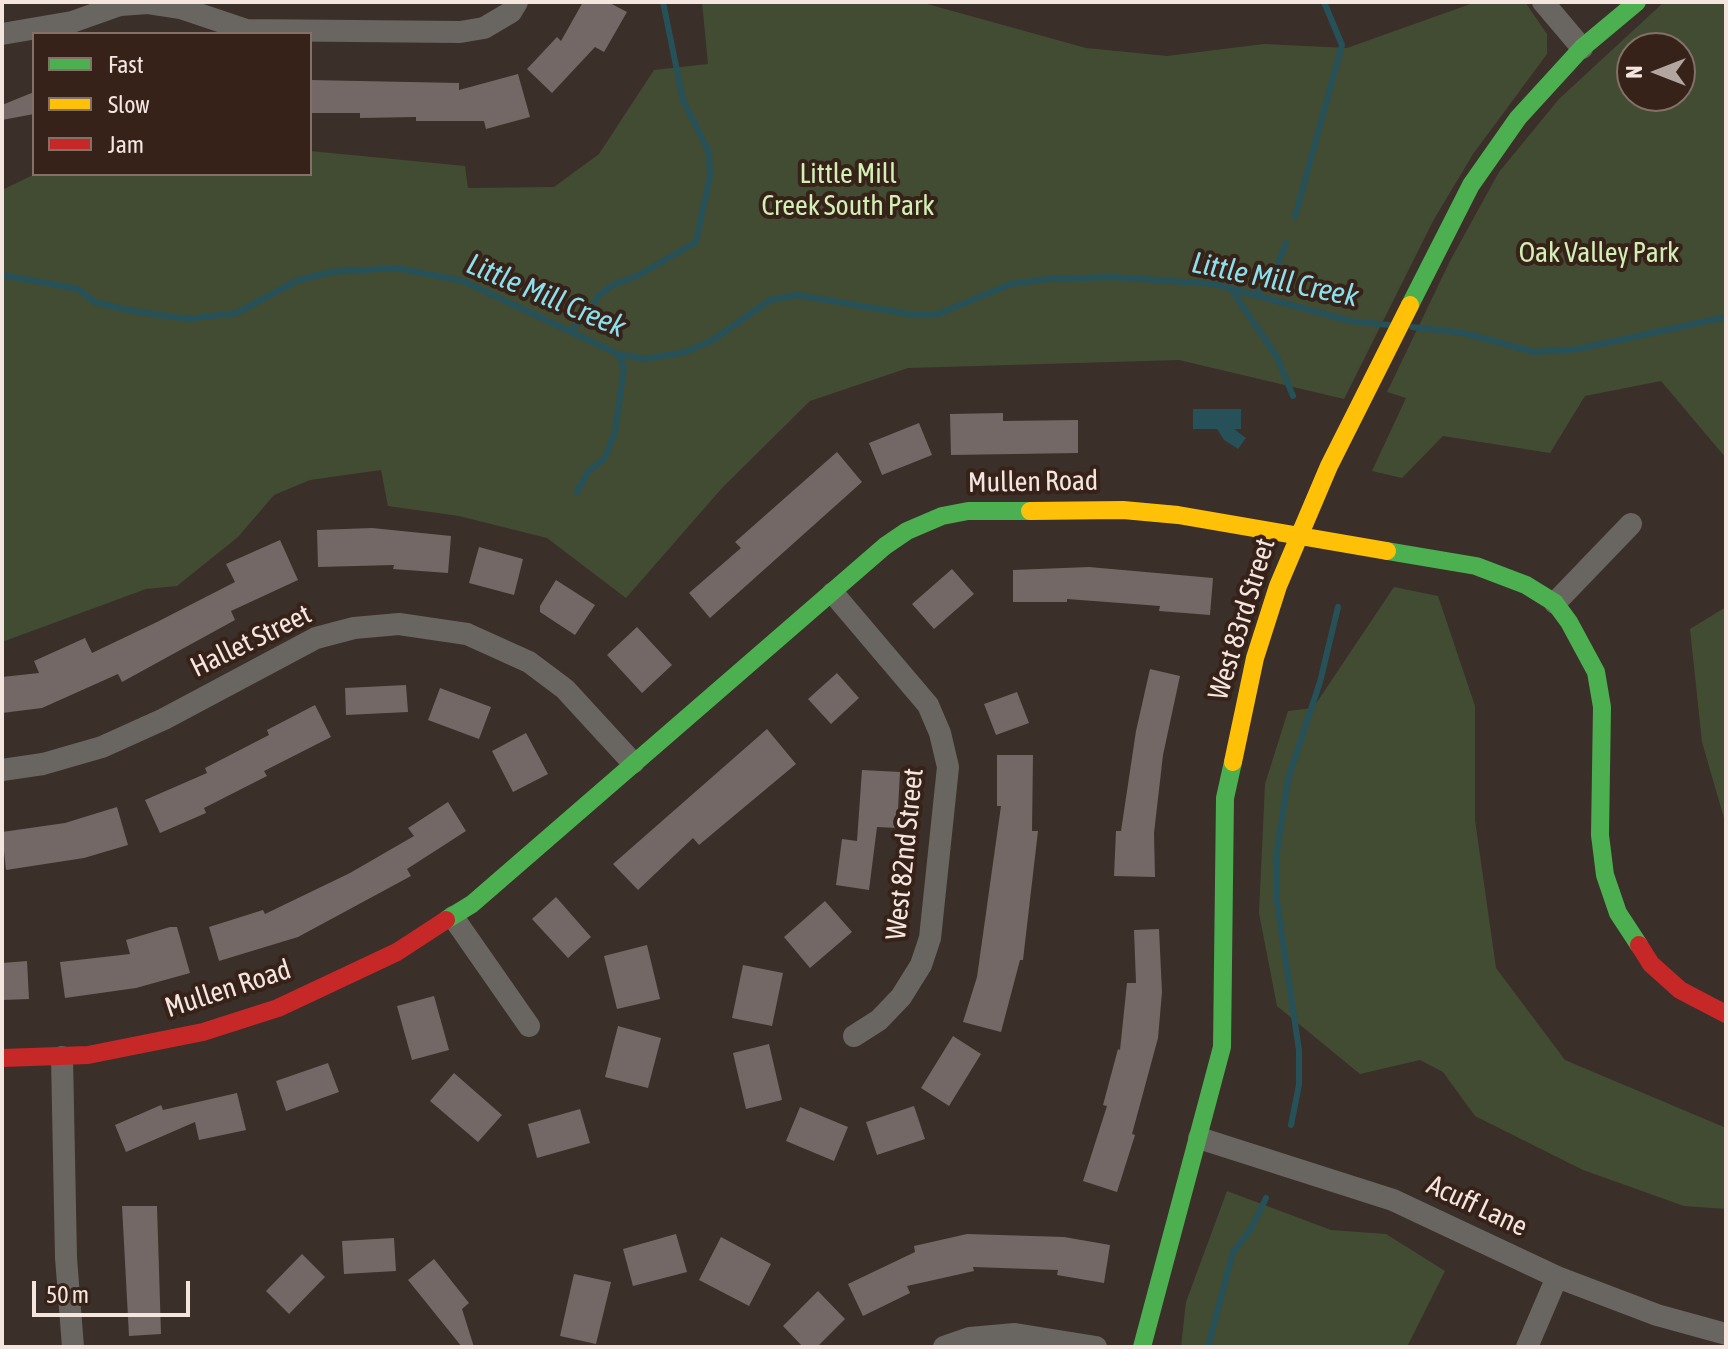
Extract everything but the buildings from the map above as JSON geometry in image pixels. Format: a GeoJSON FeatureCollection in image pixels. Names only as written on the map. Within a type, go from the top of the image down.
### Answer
{"type":"FeatureCollection","features":[{"type":"Feature","properties":{"kind":"street"},"geometry":{"type":"LineString","coordinates":[[1543,2],[1582,48]]}},
{"type":"Feature","properties":{"kind":"street","name":"West 83rd Street"},"geometry":{"type":"LineString","coordinates":[[1142,1347],[1156,1284],[1222,1047],[1225,798],[1255,658],[1298,534],[1471,185],[1518,118],[1582,48],[1637,2]]}},
{"type":"Feature","properties":{"kind":"street"},"geometry":{"type":"LineString","coordinates":[[2,34],[72,22],[120,5],[148,3],[181,8],[246,30],[283,31],[460,32],[484,28],[514,7]]}},
{"type":"Feature","properties":{"kind":"street","name":"Mullen Road"},"geometry":{"type":"LineString","coordinates":[[2,1058],[62,1057],[125,1049],[190,1035],[278,1008],[350,977],[453,917],[550,838],[633,763],[907,531],[942,516],[968,511],[1123,510],[1298,534],[1500,573],[1555,603],[1585,647],[1596,672],[1602,707],[1600,835],[1605,875],[1618,913],[1651,964],[1680,990],[1726,1014]]}},
{"type":"Feature","properties":{"kind":"street"},"geometry":{"type":"LineString","coordinates":[[1555,603],[1631,524]]}},
{"type":"Feature","properties":{"kind":"street","name":"West 82nd Street"},"geometry":{"type":"LineString","coordinates":[[833,593],[928,705],[940,733],[948,767],[930,938],[921,965],[901,997],[879,1020],[854,1036]]}},
{"type":"Feature","properties":{"kind":"street","name":"Hallet Street"},"geometry":{"type":"LineString","coordinates":[[2,770],[43,764],[102,747],[164,719],[316,638],[354,628],[399,624],[467,634],[529,662],[565,689],[633,763]]}},
{"type":"Feature","properties":{"kind":"street"},"geometry":{"type":"LineString","coordinates":[[453,917],[529,1026]]}},
{"type":"Feature","properties":{"kind":"street"},"geometry":{"type":"LineString","coordinates":[[62,1057],[66,1258],[73,1347]]}},
{"type":"Feature","properties":{"kind":"street","name":"Acuff Lane"},"geometry":{"type":"LineString","coordinates":[[1199,1138],[1393,1200],[1557,1277],[1657,1315],[1726,1334]]}},
{"type":"Feature","properties":{"kind":"street"},"geometry":{"type":"LineString","coordinates":[[1527,1347],[1557,1277]]}},
{"type":"Feature","properties":{"kind":"street"},"geometry":{"type":"LineString","coordinates":[[944,1347],[970,1338],[1015,1334],[1096,1347]]}},
{"type":"Feature","properties":{"kind":"green space","name":"Little Mill Creek South Park"},"geometry":{"type":"Polygon","coordinates":[[[702,2],[920,2],[1086,48],[1167,56],[1264,44],[1347,48],[1476,2],[1525,2],[1547,34],[1547,54],[1473,154],[1433,221],[1344,399],[1179,360],[908,368],[810,401],[722,488],[626,598],[547,538],[459,516],[388,506],[381,470],[310,480],[274,495],[238,537],[177,586],[146,589],[2,642],[2,190],[32,175],[312,176],[312,151],[465,166],[468,188],[554,187],[599,154],[654,70],[708,64],[702,2]]]}},
{"type":"Feature","properties":{"kind":"green space","name":"Oak Valley Park"},"geometry":{"type":"Polygon","coordinates":[[[1664,2],[1726,2],[1726,458],[1661,381],[1585,396],[1550,453],[1443,436],[1402,478],[1372,471],[1406,398],[1387,392],[1450,261],[1499,172],[1559,99],[1616,46],[1616,112],[1696,112],[1696,32],[1632,32],[1664,2]]]}},
{"type":"Feature","properties":{"kind":"green space"},"geometry":{"type":"Polygon","coordinates":[[[1394,587],[1438,596],[1475,706],[1475,820],[1496,968],[1565,1060],[1726,1128],[1726,1209],[1684,1206],[1583,1170],[1475,1116],[1443,1072],[1420,1060],[1360,1074],[1277,1006],[1259,913],[1265,784],[1288,711],[1313,708],[1394,587]]]}},
{"type":"Feature","properties":{"kind":"green space"},"geometry":{"type":"Polygon","coordinates":[[[1726,607],[1726,825],[1702,742],[1690,629],[1726,607]]]}},
{"type":"Feature","properties":{"kind":"green space"},"geometry":{"type":"Polygon","coordinates":[[[1227,1191],[1331,1230],[1386,1234],[1445,1271],[1407,1347],[1181,1347],[1186,1302],[1227,1191]]]}},
{"type":"Feature","properties":{"kind":"water"},"geometry":{"type":"Polygon","coordinates":[[[1193,409],[1241,409],[1241,429],[1234,429],[1246,438],[1238,449],[1224,440],[1217,429],[1193,429],[1193,409]]]}},
{"type":"Feature","properties":{"kind":"waterway"},"geometry":{"type":"LineString","coordinates":[[571,330],[585,317],[599,295],[613,285],[637,276],[696,242],[710,176],[709,152],[683,100],[663,2]]}},
{"type":"Feature","properties":{"kind":"waterway"},"geometry":{"type":"LineString","coordinates":[[1295,217],[1342,45],[1324,2]]}},
{"type":"Feature","properties":{"kind":"waterway"},"geometry":{"type":"LineString","coordinates":[[1254,295],[1271,282],[1286,243]]}},
{"type":"Feature","properties":{"kind":"waterway","name":"Little Mill Creek"},"geometry":{"type":"LineString","coordinates":[[2,275],[78,289],[95,302],[127,310],[187,319],[237,313],[296,281],[330,272],[396,268],[463,281],[618,354],[645,359],[686,352],[713,340],[770,300],[797,295],[909,314],[936,315],[1011,284],[1048,279],[1112,277],[1214,284],[1350,321],[1389,325]]}},
{"type":"Feature","properties":{"kind":"waterway"},"geometry":{"type":"LineString","coordinates":[[1231,289],[1277,357],[1293,396]]}},
{"type":"Feature","properties":{"kind":"waterway","name":"Little Mill Creek"},"geometry":{"type":"LineString","coordinates":[[1412,327],[1464,333],[1534,352],[1578,349],[1726,317]]}},
{"type":"Feature","properties":{"kind":"waterway"},"geometry":{"type":"LineString","coordinates":[[577,492],[588,472],[605,458],[615,432],[624,368],[618,354]]}},
{"type":"Feature","properties":{"kind":"waterway"},"geometry":{"type":"LineString","coordinates":[[1291,1125],[1299,1085],[1299,1050],[1277,902],[1276,858],[1288,779],[1320,682],[1338,607]]}},
{"type":"Feature","properties":{"kind":"waterway"},"geometry":{"type":"LineString","coordinates":[[1208,1347],[1233,1252],[1251,1229],[1266,1198]]}},
{"type":"Feature","properties":{"kind":"traffic: fast"},"geometry":{"type":"LineString","coordinates":[[1410,305],[1471,185],[1518,118],[1582,48],[1637,2]]}},
{"type":"Feature","properties":{"kind":"traffic: fast"},"geometry":{"type":"LineString","coordinates":[[446,920],[472,904],[885,546],[907,531],[942,516],[968,511],[1030,511]]}},
{"type":"Feature","properties":{"kind":"traffic: fast"},"geometry":{"type":"LineString","coordinates":[[1387,551],[1476,566],[1526,585],[1555,603],[1569,622],[1596,672],[1602,707],[1600,835],[1605,875],[1618,913],[1639,945]]}},
{"type":"Feature","properties":{"kind":"traffic: fast"},"geometry":{"type":"LineString","coordinates":[[1142,1347],[1222,1047],[1225,798],[1233,762]]}},
{"type":"Feature","properties":{"kind":"traffic: slow"},"geometry":{"type":"LineString","coordinates":[[1233,762],[1255,658],[1278,586],[1329,466],[1410,305]]}},
{"type":"Feature","properties":{"kind":"traffic: slow"},"geometry":{"type":"LineString","coordinates":[[1030,511],[1123,510],[1178,515],[1387,551]]}},
{"type":"Feature","properties":{"kind":"traffic: jam"},"geometry":{"type":"LineString","coordinates":[[2,1058],[88,1055],[203,1032],[278,1008],[397,952],[446,920]]}},
{"type":"Feature","properties":{"kind":"traffic: jam"},"geometry":{"type":"LineString","coordinates":[[1639,945],[1651,964],[1680,990],[1726,1014]]}}]}
